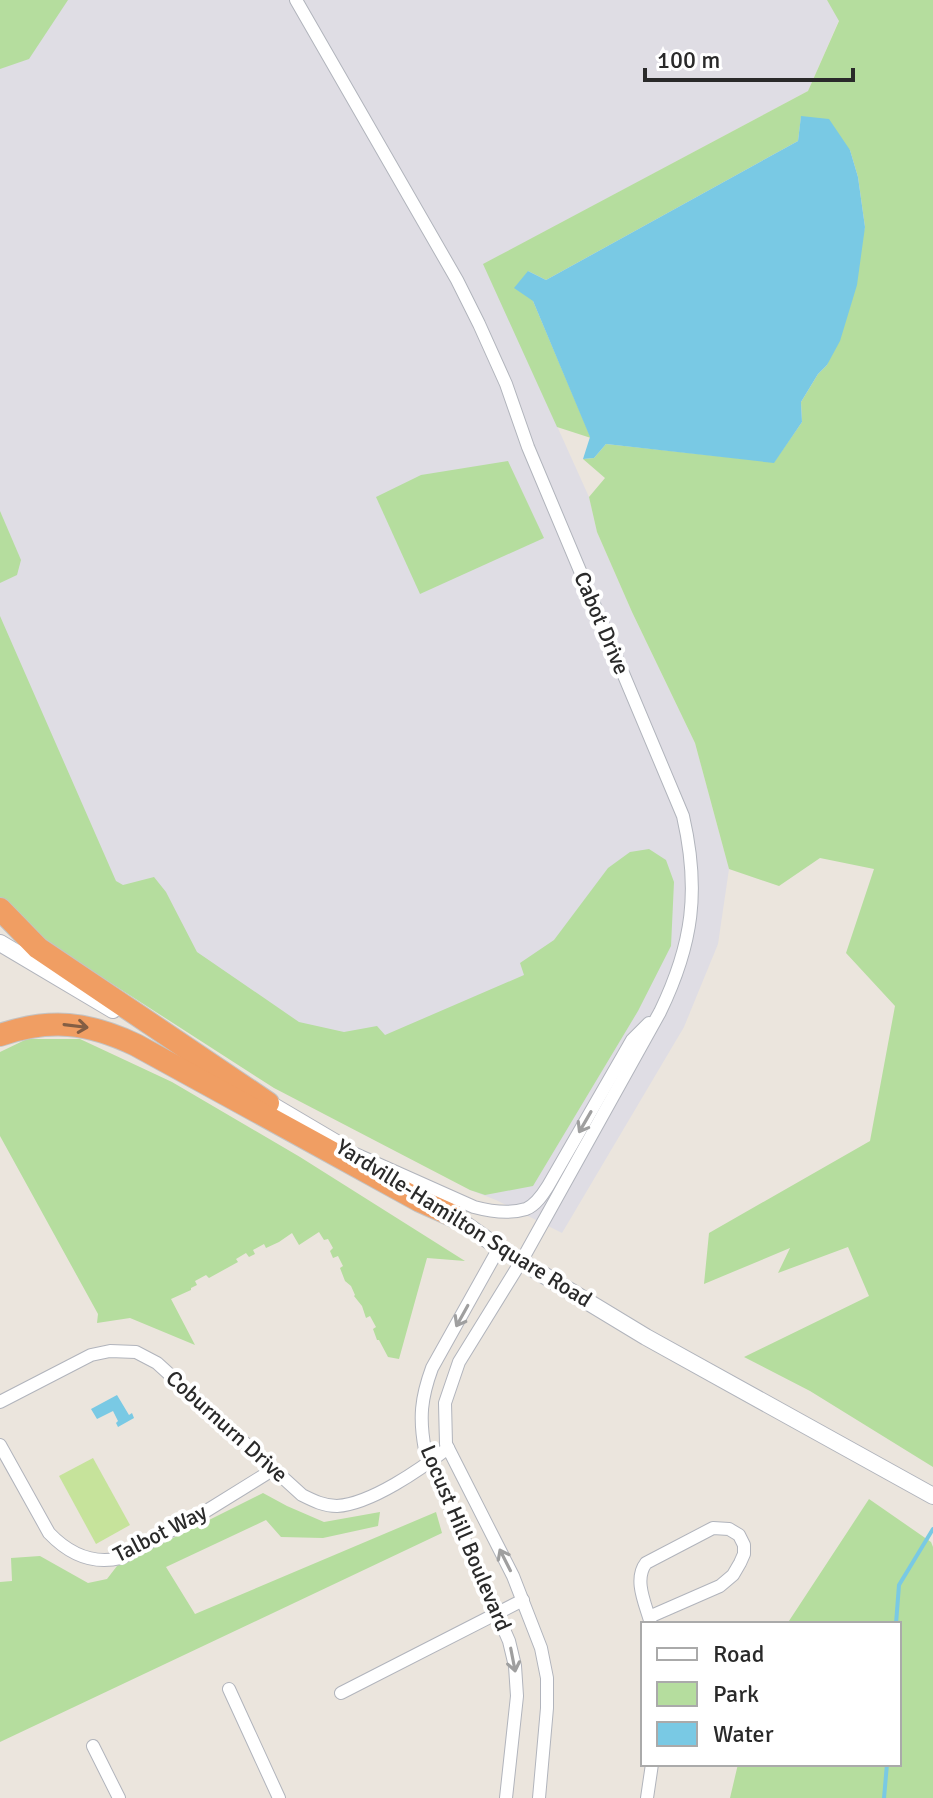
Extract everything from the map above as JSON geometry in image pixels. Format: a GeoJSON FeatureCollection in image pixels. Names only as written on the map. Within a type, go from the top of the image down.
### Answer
{"type":"FeatureCollection","features":[{"type":"Feature","properties":{"kind":"highway"},"geometry":{"type":"LineString","coordinates":[[0,909],[38,948],[272,1106]]}},
{"type":"Feature","properties":{"kind":"highway"},"geometry":{"type":"LineString","coordinates":[[0,1035],[41,1025],[65,1024],[113,1034],[420,1201],[456,1217]]}},
{"type":"Feature","properties":{"kind":"street","name":"Cabot Drive"},"geometry":{"type":"LineString","coordinates":[[296,0],[457,280],[479,324],[683,816],[690,847],[692,901],[689,932],[674,984],[522,1260]]}},
{"type":"Feature","properties":{"kind":"street","name":"Yardville-Hamilton Square Road"},"geometry":{"type":"LineString","coordinates":[[0,943],[353,1153],[456,1217],[499,1248],[646,1337],[933,1496]]}},
{"type":"Feature","properties":{"kind":"street"},"geometry":{"type":"LineString","coordinates":[[353,1153],[474,1207],[491,1212],[527,1209],[548,1186],[632,1040],[660,1012]]}},
{"type":"Feature","properties":{"kind":"street","name":"Locust Hill Boulevard"},"geometry":{"type":"LineString","coordinates":[[499,1248],[432,1368],[424,1390],[420,1425],[425,1450],[498,1614],[515,1666],[517,1696],[506,1798]]}},
{"type":"Feature","properties":{"kind":"street","name":"Locust Hill Boulevard"},"geometry":{"type":"LineString","coordinates":[[522,1260],[459,1362],[445,1403],[446,1444],[513,1576],[541,1648],[547,1678],[547,1722],[539,1798]]}},
{"type":"Feature","properties":{"kind":"street","name":"Coburnurn Drive"},"geometry":{"type":"LineString","coordinates":[[0,1402],[91,1355],[110,1351],[136,1352],[157,1363],[302,1495],[317,1503],[335,1506],[353,1504],[384,1489],[448,1448]]}},
{"type":"Feature","properties":{"kind":"street","name":"Talbot Way"},"geometry":{"type":"LineString","coordinates":[[0,1445],[49,1533],[60,1544],[90,1560],[121,1558],[274,1469]]}},
{"type":"Feature","properties":{"kind":"street"},"geometry":{"type":"LineString","coordinates":[[713,1528],[729,1529],[739,1535],[744,1554],[733,1575],[720,1586],[650,1620],[640,1581],[640,1571],[646,1563],[713,1528]]}},
{"type":"Feature","properties":{"kind":"street"},"geometry":{"type":"LineString","coordinates":[[341,1693],[523,1600]]}},
{"type":"Feature","properties":{"kind":"street"},"geometry":{"type":"LineString","coordinates":[[229,1689],[279,1798]]}},
{"type":"Feature","properties":{"kind":"street"},"geometry":{"type":"LineString","coordinates":[[93,1746],[119,1798]]}},
{"type":"Feature","properties":{"kind":"street"},"geometry":{"type":"LineString","coordinates":[[647,1798],[652,1766]]}},
{"type":"Feature","properties":{"kind":"shaded area"},"geometry":{"type":"Polygon","coordinates":[[[36,0],[827,0],[839,20],[808,91],[484,264],[589,497],[597,532],[632,612],[695,743],[729,869],[718,944],[684,1027],[562,1233],[470,1190],[0,825],[0,27],[36,0]]]}},
{"type":"Feature","properties":{"kind":"green space"},"geometry":{"type":"Polygon","coordinates":[[[0,0],[68,0],[29,59],[0,69],[0,0]]]}},
{"type":"Feature","properties":{"kind":"green space"},"geometry":{"type":"Polygon","coordinates":[[[827,0],[933,0],[933,1467],[810,1391],[744,1357],[869,1296],[848,1247],[778,1273],[790,1248],[704,1284],[709,1233],[870,1141],[895,1006],[846,953],[874,869],[820,858],[779,886],[729,869],[695,743],[597,532],[589,497],[605,478],[583,459],[594,458],[606,444],[774,462],[802,422],[801,402],[827,365],[865,227],[858,177],[850,150],[801,117],[798,141],[546,280],[528,271],[533,301],[591,438],[557,427],[483,264],[808,91],[839,21],[827,0]]]}},
{"type":"Feature","properties":{"kind":"green space"},"geometry":{"type":"Polygon","coordinates":[[[508,461],[544,538],[420,594],[376,497],[421,475],[508,461]]]}},
{"type":"Feature","properties":{"kind":"green space"},"geometry":{"type":"Polygon","coordinates":[[[0,511],[21,560],[17,575],[0,583],[0,511]]]}},
{"type":"Feature","properties":{"kind":"green space"},"geometry":{"type":"Polygon","coordinates":[[[0,616],[116,881],[123,885],[154,877],[166,892],[197,952],[299,1022],[344,1032],[377,1026],[385,1035],[524,975],[520,963],[554,940],[608,868],[630,852],[649,849],[666,860],[674,882],[671,946],[638,1011],[533,1186],[485,1195],[470,1190],[274,1088],[44,940],[0,899],[0,616]]]}},
{"type":"Feature","properties":{"kind":"green space"},"geometry":{"type":"Polygon","coordinates":[[[27,1039],[80,1039],[172,1082],[300,1157],[465,1261],[427,1258],[399,1359],[388,1357],[377,1340],[373,1329],[376,1327],[370,1316],[366,1318],[351,1286],[345,1281],[338,1256],[333,1258],[330,1251],[333,1248],[319,1232],[299,1245],[292,1233],[266,1248],[264,1244],[253,1250],[255,1254],[249,1257],[246,1253],[236,1259],[238,1262],[209,1278],[206,1275],[195,1281],[197,1285],[191,1290],[171,1299],[195,1345],[130,1318],[97,1323],[98,1314],[0,1136],[0,1052],[27,1039]]]}},
{"type":"Feature","properties":{"kind":"green space"},"geometry":{"type":"Polygon","coordinates":[[[93,1458],[130,1525],[96,1544],[59,1476],[93,1458]]]}},
{"type":"Feature","properties":{"kind":"green space"},"geometry":{"type":"Polygon","coordinates":[[[263,1493],[324,1522],[380,1512],[378,1526],[323,1538],[281,1537],[266,1520],[166,1567],[195,1614],[436,1512],[442,1533],[0,1742],[0,1582],[12,1581],[11,1558],[40,1556],[88,1583],[107,1579],[117,1566],[263,1493]]]}},
{"type":"Feature","properties":{"kind":"green space"},"geometry":{"type":"Polygon","coordinates":[[[869,1499],[931,1542],[933,1798],[730,1798],[738,1766],[901,1766],[901,1622],[788,1622],[869,1499]]]}},
{"type":"Feature","properties":{"kind":"water"},"geometry":{"type":"Polygon","coordinates":[[[801,116],[829,119],[850,150],[858,177],[865,227],[857,285],[840,341],[801,402],[802,422],[774,463],[606,444],[594,458],[583,459],[590,437],[533,301],[514,288],[528,271],[546,280],[798,141],[801,116]]]}},
{"type":"Feature","properties":{"kind":"water"},"geometry":{"type":"Polygon","coordinates":[[[117,1395],[134,1418],[118,1427],[113,1411],[97,1419],[91,1409],[117,1395]]]}},
{"type":"Feature","properties":{"kind":"waterway"},"geometry":{"type":"LineString","coordinates":[[896,1622],[899,1585],[933,1529]]}},
{"type":"Feature","properties":{"kind":"waterway"},"geometry":{"type":"LineString","coordinates":[[884,1798],[887,1766]]}}]}
